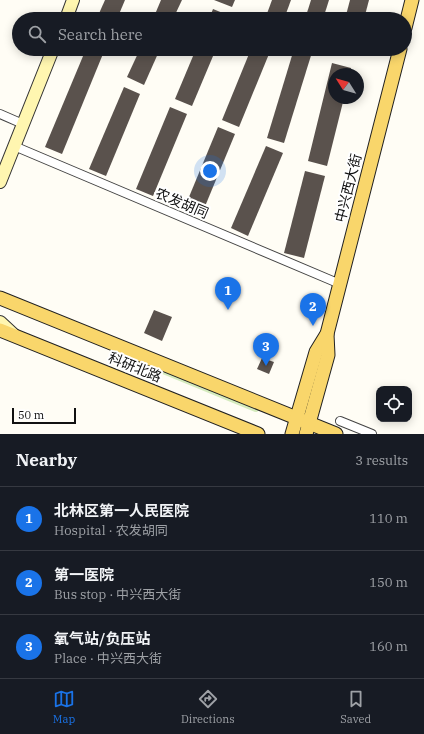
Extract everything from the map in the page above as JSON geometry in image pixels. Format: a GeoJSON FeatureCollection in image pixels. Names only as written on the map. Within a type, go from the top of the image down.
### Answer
{"type":"FeatureCollection","features":[{"type":"Feature","properties":{"kind":"main road"},"geometry":{"type":"LineString","coordinates":[[69,12],[73,0]]}},
{"type":"Feature","properties":{"kind":"main road"},"geometry":{"type":"LineString","coordinates":[[409,12],[412,0]]}},
{"type":"Feature","properties":{"kind":"main road"},"geometry":{"type":"LineString","coordinates":[[0,182],[50,56]]}},
{"type":"Feature","properties":{"kind":"main road","name":"中兴西大街"},"geometry":{"type":"LineString","coordinates":[[292,434],[316,352],[327,334],[398,56]]}},
{"type":"Feature","properties":{"kind":"main road"},"geometry":{"type":"LineString","coordinates":[[0,298],[296,418],[308,429],[336,434]]}},
{"type":"Feature","properties":{"kind":"main road"},"geometry":{"type":"LineString","coordinates":[[0,322],[16,337]]}},
{"type":"Feature","properties":{"kind":"main road","name":"科研北路"},"geometry":{"type":"LineString","coordinates":[[0,330],[258,434]]}},
{"type":"Feature","properties":{"kind":"main road","name":"中兴西大街"},"geometry":{"type":"LineString","coordinates":[[308,429],[328,355],[327,334]]}},
{"type":"Feature","properties":{"kind":"main road"},"geometry":{"type":"LineString","coordinates":[[0,337],[16,337]]}},
{"type":"Feature","properties":{"kind":"street"},"geometry":{"type":"LineString","coordinates":[[0,114],[23,124]]}},
{"type":"Feature","properties":{"kind":"street","name":"农发胡同"},"geometry":{"type":"LineString","coordinates":[[14,146],[340,284]]}},
{"type":"Feature","properties":{"kind":"street"},"geometry":{"type":"LineString","coordinates":[[340,421],[372,434]]}},
{"type":"Feature","properties":{"kind":"green space"},"geometry":{"type":"Polygon","coordinates":[[[157,369],[260,409],[255,412],[160,373],[157,369]]]}},
{"type":"Feature","properties":{"kind":"building"},"geometry":{"type":"Polygon","coordinates":[[[105,0],[125,0],[120,12],[100,12],[105,0]]]}},
{"type":"Feature","properties":{"kind":"building"},"geometry":{"type":"Polygon","coordinates":[[[161,0],[182,0],[176,12],[156,12],[161,0]]]}},
{"type":"Feature","properties":{"kind":"building"},"geometry":{"type":"Polygon","coordinates":[[[214,0],[235,0],[232,7],[214,0]]]}},
{"type":"Feature","properties":{"kind":"building"},"geometry":{"type":"Polygon","coordinates":[[[272,0],[291,0],[287,12],[268,12],[272,0]]]}},
{"type":"Feature","properties":{"kind":"building"},"geometry":{"type":"Polygon","coordinates":[[[311,0],[329,0],[325,12],[307,12],[311,0]]]}},
{"type":"Feature","properties":{"kind":"building"},"geometry":{"type":"Polygon","coordinates":[[[350,0],[369,0],[366,12],[347,12],[350,0]]]}},
{"type":"Feature","properties":{"kind":"building"},"geometry":{"type":"Polygon","coordinates":[[[213,9],[220,12],[212,12],[213,9]]]}},
{"type":"Feature","properties":{"kind":"building"},"geometry":{"type":"Polygon","coordinates":[[[83,56],[102,56],[62,154],[45,147],[83,56]]]}},
{"type":"Feature","properties":{"kind":"building"},"geometry":{"type":"Polygon","coordinates":[[[137,56],[157,56],[144,85],[127,77],[137,56]]]}},
{"type":"Feature","properties":{"kind":"building"},"geometry":{"type":"Polygon","coordinates":[[[193,56],[213,56],[192,106],[175,99],[193,56]]]}},
{"type":"Feature","properties":{"kind":"building"},"geometry":{"type":"Polygon","coordinates":[[[248,56],[268,56],[239,127],[222,120],[248,56]]]}},
{"type":"Feature","properties":{"kind":"building"},"geometry":{"type":"Polygon","coordinates":[[[292,56],[311,56],[284,143],[267,138],[292,56]]]}},
{"type":"Feature","properties":{"kind":"building"},"geometry":{"type":"Polygon","coordinates":[[[332,63],[351,68],[331,68],[332,63]]]}},
{"type":"Feature","properties":{"kind":"building"},"geometry":{"type":"Polygon","coordinates":[[[328,79],[328,104],[342,104],[327,166],[308,161],[328,79]]]}},
{"type":"Feature","properties":{"kind":"building"},"geometry":{"type":"Polygon","coordinates":[[[124,87],[140,94],[106,176],[89,169],[124,87]]]}},
{"type":"Feature","properties":{"kind":"building"},"geometry":{"type":"Polygon","coordinates":[[[170,107],[187,114],[153,196],[136,189],[170,107]]]}},
{"type":"Feature","properties":{"kind":"building"},"geometry":{"type":"Polygon","coordinates":[[[218,127],[235,134],[201,216],[184,209],[218,127]]]}},
{"type":"Feature","properties":{"kind":"building"},"geometry":{"type":"Polygon","coordinates":[[[266,146],[283,153],[248,236],[231,228],[266,146]]]}},
{"type":"Feature","properties":{"kind":"building"},"geometry":{"type":"Polygon","coordinates":[[[305,171],[325,176],[304,258],[284,253],[305,171]]]}},
{"type":"Feature","properties":{"kind":"building"},"geometry":{"type":"Polygon","coordinates":[[[154,310],[172,317],[162,341],[144,333],[154,310]]]}},
{"type":"Feature","properties":{"kind":"building"},"geometry":{"type":"Polygon","coordinates":[[[262,358],[274,362],[269,374],[257,369],[262,358]]]}},
{"type":"Feature","properties":{"kind":"place","name":"北林区第一人民医院"},"geometry":{"type":"Point","coordinates":[228,310]}},
{"type":"Feature","properties":{"kind":"place","name":"第一医院"},"geometry":{"type":"Point","coordinates":[313,326]}},
{"type":"Feature","properties":{"kind":"place","name":"氧气站/负压站"},"geometry":{"type":"Point","coordinates":[266,366]}}]}
